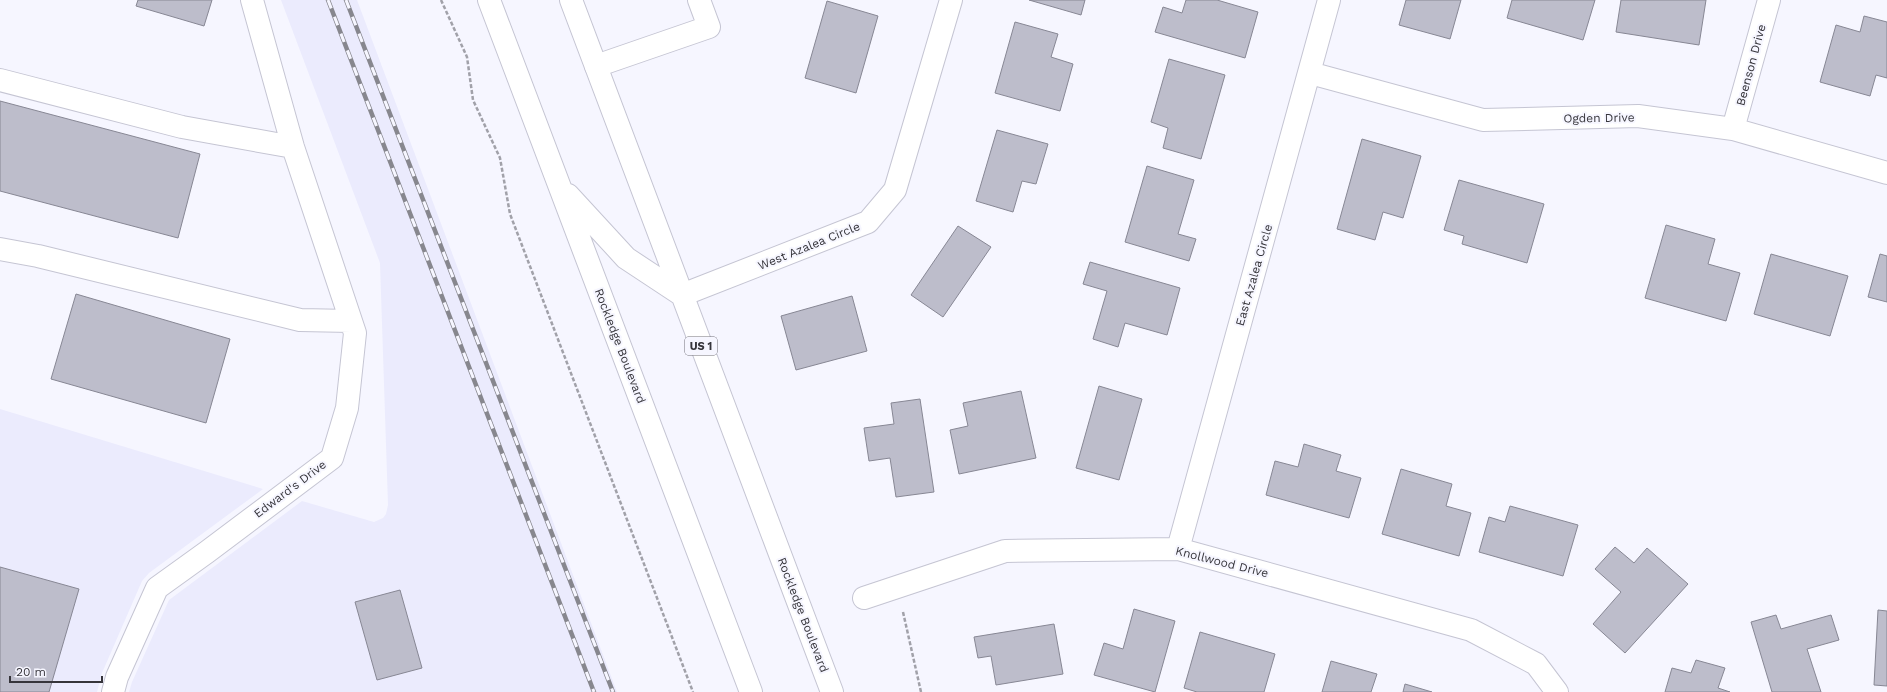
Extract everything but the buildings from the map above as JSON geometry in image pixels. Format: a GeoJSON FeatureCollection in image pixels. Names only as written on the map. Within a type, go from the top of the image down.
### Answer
{"type":"FeatureCollection","features":[{"type":"Feature","properties":{"kind":"street","name":"Edward's Drive"},"geometry":{"type":"LineString","coordinates":[[113,692],[117,677],[156,588],[207,552],[332,458],[347,408],[355,333],[293,147],[252,0]]}},
{"type":"Feature","properties":{"kind":"street","name":"Rockledge Boulevard"},"geometry":{"type":"LineString","coordinates":[[489,0],[751,692]]}},
{"type":"Feature","properties":{"kind":"street","name":"Rockledge Boulevard"},"geometry":{"type":"LineString","coordinates":[[571,0],[832,692]]}},
{"type":"Feature","properties":{"kind":"street"},"geometry":{"type":"LineString","coordinates":[[596,66],[709,27],[699,0]]}},
{"type":"Feature","properties":{"kind":"street","name":"West Azalea Circle"},"geometry":{"type":"LineString","coordinates":[[682,296],[868,222],[895,190],[951,0]]}},
{"type":"Feature","properties":{"kind":"street","name":"East Azalea Circle"},"geometry":{"type":"LineString","coordinates":[[1178,549],[1329,0]]}},
{"type":"Feature","properties":{"kind":"street","name":"Beenson Drive"},"geometry":{"type":"LineString","coordinates":[[1733,129],[1768,0]]}},
{"type":"Feature","properties":{"kind":"street","name":"Ogden Drive"},"geometry":{"type":"LineString","coordinates":[[1310,73],[1483,120],[1638,116],[1733,129],[1887,173]]}},
{"type":"Feature","properties":{"kind":"street"},"geometry":{"type":"LineString","coordinates":[[0,80],[182,127],[293,147]]}},
{"type":"Feature","properties":{"kind":"street"},"geometry":{"type":"LineString","coordinates":[[560,187],[626,258],[682,296]]}},
{"type":"Feature","properties":{"kind":"street"},"geometry":{"type":"LineString","coordinates":[[0,249],[38,256],[300,320],[351,321]]}},
{"type":"Feature","properties":{"kind":"street","name":"Knollwood Drive"},"geometry":{"type":"LineString","coordinates":[[864,598],[1005,551],[1178,549],[1471,630],[1536,664],[1557,692]]}},
{"type":"Feature","properties":{"kind":"path"},"geometry":{"type":"LineString","coordinates":[[441,0],[467,57],[473,100],[500,158],[510,214],[693,692]]}},
{"type":"Feature","properties":{"kind":"path"},"geometry":{"type":"LineString","coordinates":[[898,587],[921,692]]}},
{"type":"Feature","properties":{"kind":"shaded area"},"geometry":{"type":"Polygon","coordinates":[[[281,0],[357,0],[617,692],[129,692],[132,682],[169,600],[302,501],[374,522],[383,518],[386,514],[388,505],[380,263],[281,0]]]}},
{"type":"Feature","properties":{"kind":"shaded area"},"geometry":{"type":"Polygon","coordinates":[[[0,409],[263,489],[149,573],[142,581],[102,673],[97,692],[0,692],[0,409]]]}},
{"type":"Feature","properties":{"kind":"railway"},"geometry":{"type":"LineString","coordinates":[[328,0],[594,692]]}},
{"type":"Feature","properties":{"kind":"railway"},"geometry":{"type":"LineString","coordinates":[[346,0],[613,692]]}}]}
